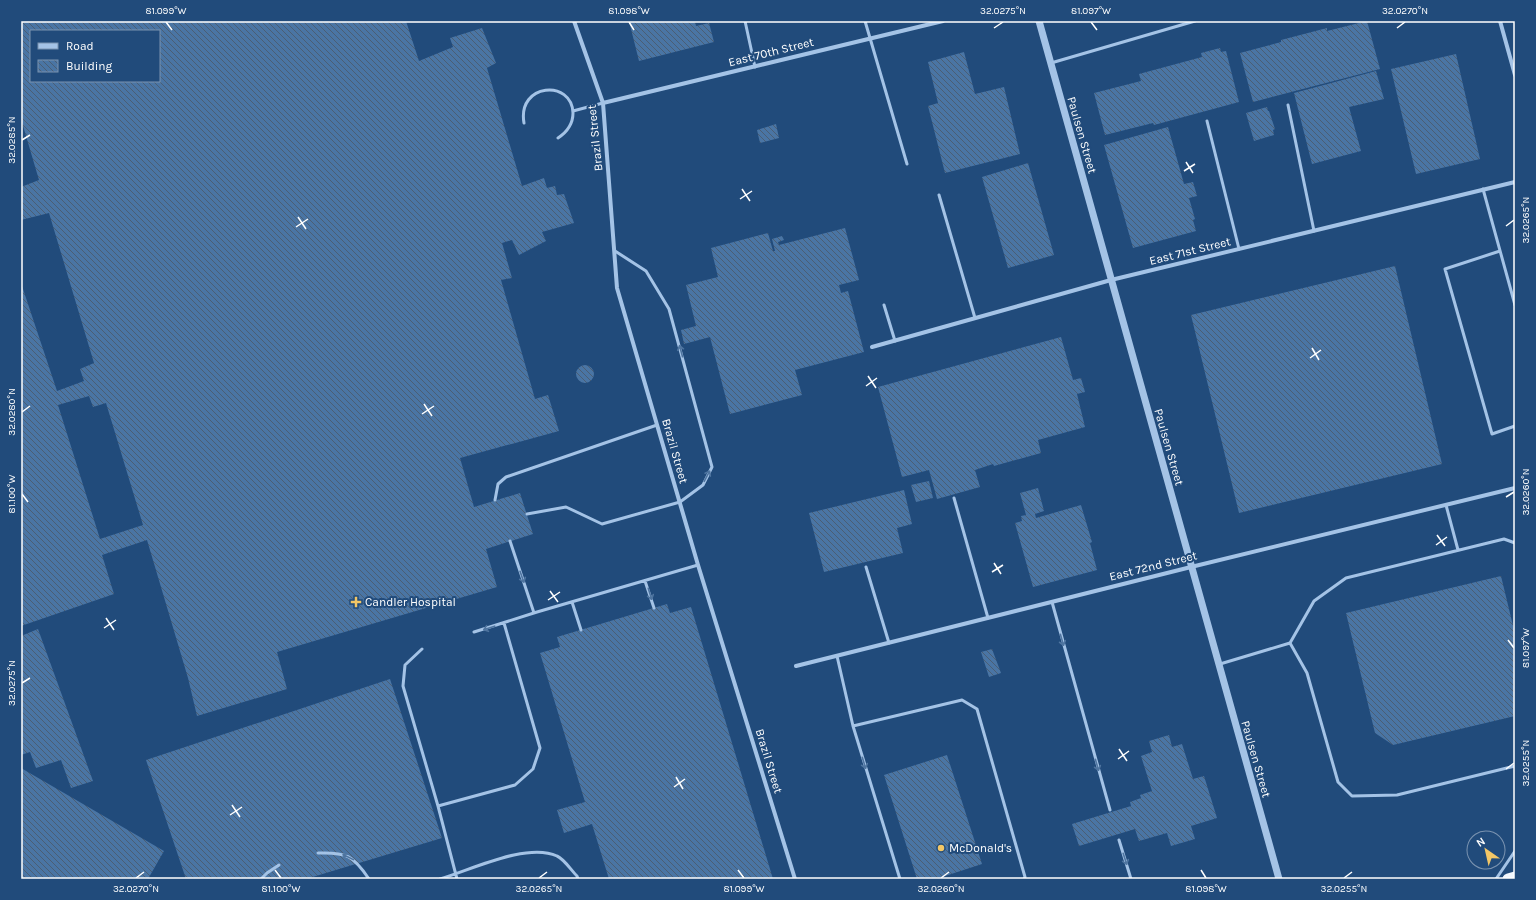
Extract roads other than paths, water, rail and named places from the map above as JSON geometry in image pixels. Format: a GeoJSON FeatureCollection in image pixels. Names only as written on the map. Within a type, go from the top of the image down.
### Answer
{"type":"FeatureCollection","features":[{"type":"Feature","properties":{"kind":"highway"},"geometry":{"type":"LineString","coordinates":[[1508,879],[1515,877]]}},
{"type":"Feature","properties":{"kind":"street","name":"Brazil Street"},"geometry":{"type":"LineString","coordinates":[[574,21],[603,104],[618,288],[698,566],[795,879]]}},
{"type":"Feature","properties":{"kind":"street","name":"East 70th Street"},"geometry":{"type":"LineString","coordinates":[[603,104],[943,21]]}},
{"type":"Feature","properties":{"kind":"street","name":"Paulsen Street"},"geometry":{"type":"LineString","coordinates":[[1039,21],[1279,879]]}},
{"type":"Feature","properties":{"kind":"street"},"geometry":{"type":"LineString","coordinates":[[1500,21],[1515,76]]}},
{"type":"Feature","properties":{"kind":"street","name":"East 71st Street"},"geometry":{"type":"LineString","coordinates":[[872,347],[1111,280],[1515,182]]}},
{"type":"Feature","properties":{"kind":"street","name":"East 72nd Street"},"geometry":{"type":"LineString","coordinates":[[796,666],[1515,488]]}},
{"type":"Feature","properties":{"kind":"lane"},"geometry":{"type":"LineString","coordinates":[[745,21],[755,67]]}},
{"type":"Feature","properties":{"kind":"lane"},"geometry":{"type":"LineString","coordinates":[[865,21],[907,164]]}},
{"type":"Feature","properties":{"kind":"lane"},"geometry":{"type":"LineString","coordinates":[[1051,63],[1195,21]]}},
{"type":"Feature","properties":{"kind":"lane"},"geometry":{"type":"LineString","coordinates":[[524,123],[522,115],[524,106],[528,99],[542,90],[558,92],[565,96],[573,111],[573,119],[570,127],[558,138]]}},
{"type":"Feature","properties":{"kind":"lane"},"geometry":{"type":"LineString","coordinates":[[573,111],[603,104]]}},
{"type":"Feature","properties":{"kind":"lane"},"geometry":{"type":"LineString","coordinates":[[1288,105],[1314,231]]}},
{"type":"Feature","properties":{"kind":"lane"},"geometry":{"type":"LineString","coordinates":[[1206,121],[1239,249]]}},
{"type":"Feature","properties":{"kind":"lane"},"geometry":{"type":"LineString","coordinates":[[1483,190],[1515,305]]}},
{"type":"Feature","properties":{"kind":"lane"},"geometry":{"type":"LineString","coordinates":[[939,195],[975,318]]}},
{"type":"Feature","properties":{"kind":"lane"},"geometry":{"type":"LineString","coordinates":[[527,514],[566,507],[602,524],[680,502],[703,484],[712,467],[669,309],[646,271],[615,251]]}},
{"type":"Feature","properties":{"kind":"lane"},"geometry":{"type":"LineString","coordinates":[[1500,251],[1445,269],[1492,434],[1515,426]]}},
{"type":"Feature","properties":{"kind":"lane"},"geometry":{"type":"LineString","coordinates":[[884,305],[895,341]]}},
{"type":"Feature","properties":{"kind":"lane"},"geometry":{"type":"LineString","coordinates":[[496,500],[498,484],[506,477],[657,424]]}},
{"type":"Feature","properties":{"kind":"lane"},"geometry":{"type":"LineString","coordinates":[[954,498],[988,618]]}},
{"type":"Feature","properties":{"kind":"lane"},"geometry":{"type":"LineString","coordinates":[[1446,505],[1458,550]]}},
{"type":"Feature","properties":{"kind":"lane"},"geometry":{"type":"LineString","coordinates":[[1218,665],[1290,643],[1314,601],[1346,578],[1504,539],[1515,543]]}},
{"type":"Feature","properties":{"kind":"lane"},"geometry":{"type":"LineString","coordinates":[[510,541],[534,613]]}},
{"type":"Feature","properties":{"kind":"lane"},"geometry":{"type":"LineString","coordinates":[[474,632],[534,613],[698,566]]}},
{"type":"Feature","properties":{"kind":"lane"},"geometry":{"type":"LineString","coordinates":[[866,567],[889,643]]}},
{"type":"Feature","properties":{"kind":"lane"},"geometry":{"type":"LineString","coordinates":[[645,581],[654,608]]}},
{"type":"Feature","properties":{"kind":"lane"},"geometry":{"type":"LineString","coordinates":[[572,602],[581,630]]}},
{"type":"Feature","properties":{"kind":"lane"},"geometry":{"type":"LineString","coordinates":[[1052,602],[1110,810]]}},
{"type":"Feature","properties":{"kind":"lane"},"geometry":{"type":"LineString","coordinates":[[438,806],[515,785],[533,769],[540,748],[504,623]]}},
{"type":"Feature","properties":{"kind":"lane"},"geometry":{"type":"LineString","coordinates":[[1290,643],[1307,673],[1338,782],[1352,796],[1396,795],[1515,766]]}},
{"type":"Feature","properties":{"kind":"lane"},"geometry":{"type":"LineString","coordinates":[[422,649],[405,665],[403,686],[438,806],[457,879]]}},
{"type":"Feature","properties":{"kind":"lane"},"geometry":{"type":"LineString","coordinates":[[837,656],[853,726],[900,879]]}},
{"type":"Feature","properties":{"kind":"lane"},"geometry":{"type":"LineString","coordinates":[[853,726],[962,700],[977,710],[1025,877],[1024,879]]}},
{"type":"Feature","properties":{"kind":"lane"},"geometry":{"type":"LineString","coordinates":[[1119,840],[1131,879]]}},
{"type":"Feature","properties":{"kind":"lane"},"geometry":{"type":"LineString","coordinates":[[1496,879],[1515,851]]}},
{"type":"Feature","properties":{"kind":"lane"},"geometry":{"type":"LineString","coordinates":[[318,853],[334,852],[350,857],[364,871],[369,879]]}},
{"type":"Feature","properties":{"kind":"lane"},"geometry":{"type":"LineString","coordinates":[[440,879],[510,855],[542,852],[558,856],[577,876],[578,879]]}},
{"type":"Feature","properties":{"kind":"lane"},"geometry":{"type":"LineString","coordinates":[[261,879],[279,865]]}},
{"type":"Feature","properties":{"kind":"place","name":"Candler Hospital"},"geometry":{"type":"Point","coordinates":[356,602]}},
{"type":"Feature","properties":{"kind":"place","name":"McDonald's"},"geometry":{"type":"Point","coordinates":[941,848]}}]}
